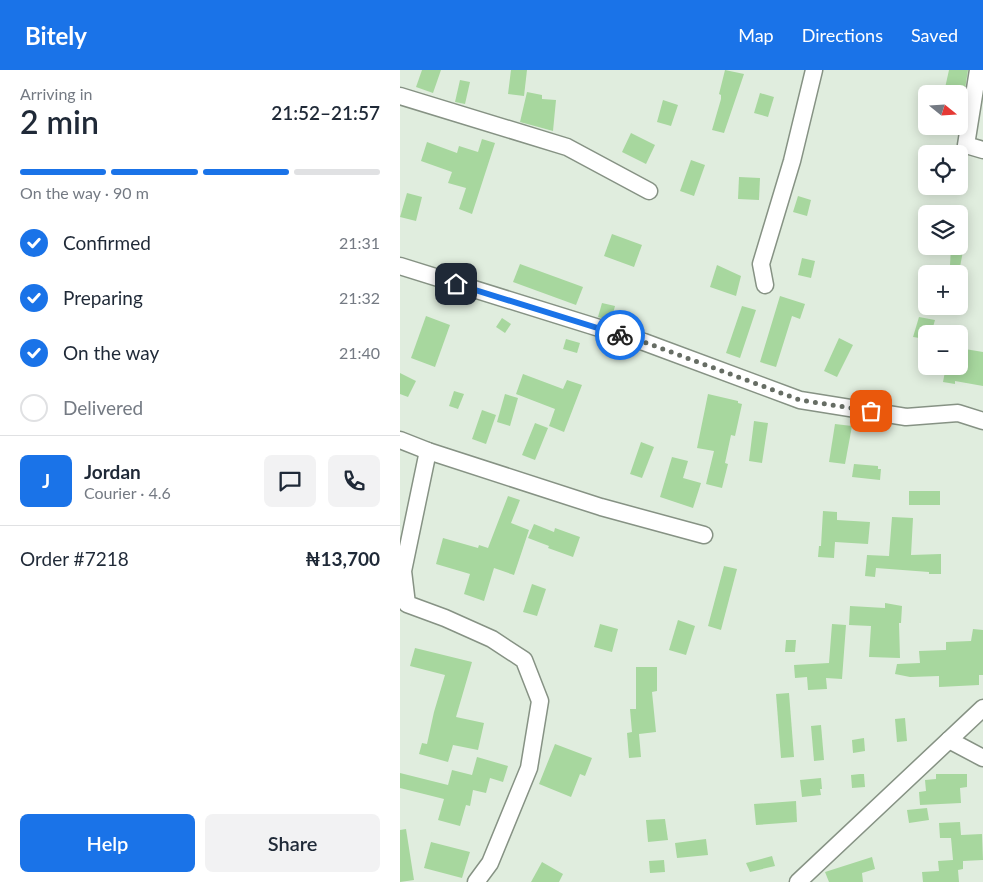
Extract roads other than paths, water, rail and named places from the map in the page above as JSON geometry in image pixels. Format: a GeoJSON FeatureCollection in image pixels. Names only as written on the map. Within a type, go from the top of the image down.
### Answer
{"type":"FeatureCollection","features":[{"type":"Feature","properties":{"kind":"street"},"geometry":{"type":"LineString","coordinates":[[764,285],[761,264],[792,161],[814,70]]}},
{"type":"Feature","properties":{"kind":"street"},"geometry":{"type":"LineString","coordinates":[[978,70],[966,145],[983,150]]}},
{"type":"Feature","properties":{"kind":"street"},"geometry":{"type":"LineString","coordinates":[[400,96],[567,147],[649,191]]}},
{"type":"Feature","properties":{"kind":"street"},"geometry":{"type":"LineString","coordinates":[[400,266],[644,342],[800,400],[906,417],[958,414],[983,421]]}},
{"type":"Feature","properties":{"kind":"street"},"geometry":{"type":"LineString","coordinates":[[400,440],[428,451],[601,507],[704,535]]}},
{"type":"Feature","properties":{"kind":"street"},"geometry":{"type":"LineString","coordinates":[[428,451],[403,570],[407,604],[445,618],[492,639],[524,660],[540,701],[529,768],[490,863],[476,882]]}},
{"type":"Feature","properties":{"kind":"street"},"geometry":{"type":"LineString","coordinates":[[798,882],[983,708]]}},
{"type":"Feature","properties":{"kind":"street"},"geometry":{"type":"LineString","coordinates":[[949,740],[983,758]]}}]}
